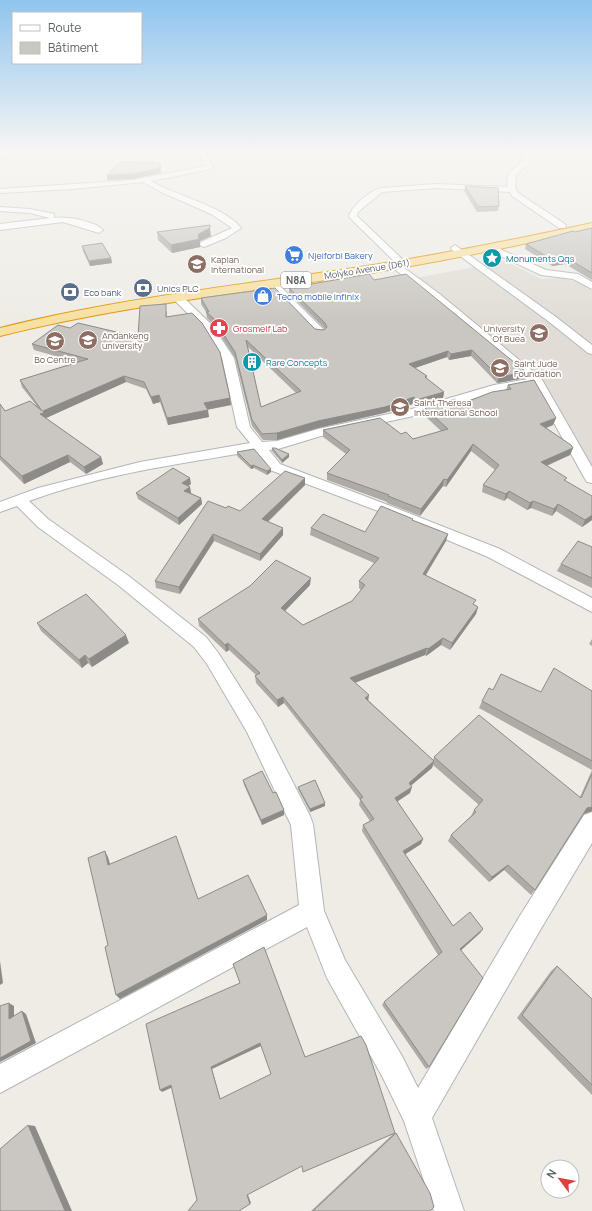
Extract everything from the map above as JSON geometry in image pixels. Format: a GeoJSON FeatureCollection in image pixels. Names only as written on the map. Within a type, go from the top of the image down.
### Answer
{"type":"FeatureCollection","features":[{"type":"Feature","properties":{"kind":"highway","name":"Molyko Avenue (D61)"},"geometry":{"type":"LineString","coordinates":[[0,332],[86,312],[396,262],[459,250],[592,220]]}},
{"type":"Feature","properties":{"kind":"highway","name":"Molyko Avenue (D61)"},"geometry":{"type":"LineString","coordinates":[[459,250],[491,248],[592,226]]}},
{"type":"Feature","properties":{"kind":"highway","name":"Molyko Avenue (D61)"},"geometry":{"type":"LineString","coordinates":[[0,325],[98,302],[396,262]]}},
{"type":"Feature","properties":{"kind":"street"},"geometry":{"type":"LineString","coordinates":[[201,208],[230,222],[236,228],[223,236],[204,244]]}},
{"type":"Feature","properties":{"kind":"street"},"geometry":{"type":"LineString","coordinates":[[358,208],[354,211],[353,217],[396,262],[536,381],[592,479]]}},
{"type":"Feature","properties":{"kind":"street"},"geometry":{"type":"LineString","coordinates":[[535,208],[562,226]]}},
{"type":"Feature","properties":{"kind":"street"},"geometry":{"type":"LineString","coordinates":[[0,209],[30,211],[87,225],[99,230]]}},
{"type":"Feature","properties":{"kind":"street"},"geometry":{"type":"LineString","coordinates":[[0,227],[63,219]]}},
{"type":"Feature","properties":{"kind":"street"},"geometry":{"type":"LineString","coordinates":[[491,248],[544,273],[575,276],[592,286]]}},
{"type":"Feature","properties":{"kind":"street"},"geometry":{"type":"LineString","coordinates":[[459,250],[552,319],[592,351]]}},
{"type":"Feature","properties":{"kind":"street"},"geometry":{"type":"LineString","coordinates":[[272,283],[320,332]]}},
{"type":"Feature","properties":{"kind":"street"},"geometry":{"type":"LineString","coordinates":[[178,298],[208,327],[228,358],[244,427],[275,467],[383,508],[494,553],[592,606]]}},
{"type":"Feature","properties":{"kind":"street"},"geometry":{"type":"LineString","coordinates":[[9,504],[43,491],[140,466],[259,446],[278,445],[318,434],[414,412],[494,389],[536,381]]}},
{"type":"Feature","properties":{"kind":"street"},"geometry":{"type":"LineString","coordinates":[[9,504],[43,523],[124,581],[200,642],[213,659],[254,726],[302,824],[312,911],[336,969],[392,1066],[417,1116],[448,1211]]}},
{"type":"Feature","properties":{"kind":"street"},"geometry":{"type":"LineString","coordinates":[[417,1116],[530,922],[592,824]]}},
{"type":"Feature","properties":{"kind":"street"},"geometry":{"type":"LineString","coordinates":[[0,1079],[312,911]]}},
{"type":"Feature","properties":{"kind":"shaded area","name":"University Of Buea"},"geometry":{"type":"Polygon","coordinates":[[[505,261],[542,279],[561,278],[578,282],[592,291],[592,470],[535,373],[416,278],[505,261]]]}},
{"type":"Feature","properties":{"kind":"building"},"geometry":{"type":"Polygon","coordinates":[[[210,225],[210,228],[199,234],[198,237],[200,239],[171,245],[157,232],[210,225]]]}},
{"type":"Feature","properties":{"kind":"building"},"geometry":{"type":"Polygon","coordinates":[[[592,228],[592,273],[567,258],[554,261],[526,244],[573,231],[575,232],[592,228]]]}},
{"type":"Feature","properties":{"kind":"building"},"geometry":{"type":"Polygon","coordinates":[[[102,243],[111,258],[89,261],[82,246],[102,243]]]}},
{"type":"Feature","properties":{"kind":"building"},"geometry":{"type":"Polygon","coordinates":[[[369,274],[374,280],[406,274],[526,372],[499,377],[472,350],[451,354],[448,351],[409,364],[427,376],[425,377],[444,392],[416,400],[414,397],[385,407],[318,421],[277,433],[262,434],[252,420],[235,352],[213,318],[206,312],[209,312],[201,298],[275,288],[315,329],[324,330],[327,327],[325,323],[289,288],[369,274]],[[246,340],[261,407],[301,391],[246,340]]]}},
{"type":"Feature","properties":{"kind":"building"},"geometry":{"type":"Polygon","coordinates":[[[166,304],[166,317],[192,313],[202,323],[220,352],[230,398],[204,403],[208,410],[167,418],[159,395],[151,397],[144,382],[124,376],[43,411],[44,413],[40,414],[101,457],[84,467],[68,455],[22,476],[0,456],[0,404],[5,411],[30,401],[42,411],[20,380],[88,359],[32,344],[58,325],[70,328],[78,323],[138,337],[140,306],[166,304]]]}},
{"type":"Feature","properties":{"kind":"building"},"geometry":{"type":"Polygon","coordinates":[[[534,380],[556,418],[540,424],[571,445],[573,448],[541,462],[567,478],[564,480],[592,496],[592,515],[585,520],[558,504],[554,509],[533,501],[530,503],[509,491],[506,494],[483,485],[499,465],[473,444],[447,480],[444,479],[421,509],[388,496],[389,495],[327,473],[350,450],[323,430],[380,418],[401,434],[406,432],[413,439],[448,429],[425,408],[455,399],[461,404],[492,392],[511,389],[508,385],[534,380]]]}},
{"type":"Feature","properties":{"kind":"building"},"geometry":{"type":"Polygon","coordinates":[[[272,448],[275,448],[289,454],[282,460],[272,448]]]}},
{"type":"Feature","properties":{"kind":"building"},"geometry":{"type":"Polygon","coordinates":[[[254,449],[271,469],[267,471],[253,465],[251,466],[237,452],[254,449]]]}},
{"type":"Feature","properties":{"kind":"building"},"geometry":{"type":"Polygon","coordinates":[[[173,468],[190,478],[182,483],[190,487],[184,491],[201,498],[178,518],[136,493],[173,468]]]}},
{"type":"Feature","properties":{"kind":"building"},"geometry":{"type":"Polygon","coordinates":[[[285,471],[305,478],[262,519],[283,528],[260,554],[213,534],[179,587],[155,581],[208,501],[226,508],[228,506],[240,511],[285,471]]]}},
{"type":"Feature","properties":{"kind":"building"},"geometry":{"type":"Polygon","coordinates":[[[381,506],[448,534],[423,574],[476,600],[473,604],[478,607],[452,643],[443,638],[428,649],[427,648],[350,678],[369,695],[365,698],[434,761],[409,783],[412,787],[395,798],[423,839],[403,851],[453,926],[470,912],[483,929],[460,949],[483,978],[429,1067],[384,1002],[442,952],[363,825],[374,819],[360,799],[363,797],[283,697],[277,700],[255,676],[260,673],[228,643],[225,645],[198,619],[250,586],[276,560],[311,578],[281,608],[303,625],[352,601],[365,585],[359,581],[379,558],[311,528],[323,514],[365,532],[381,506]]]}},
{"type":"Feature","properties":{"kind":"building"},"geometry":{"type":"Polygon","coordinates":[[[578,541],[592,547],[592,578],[561,564],[578,541]]]}},
{"type":"Feature","properties":{"kind":"building"},"geometry":{"type":"Polygon","coordinates":[[[86,594],[126,635],[89,659],[85,655],[79,660],[37,623],[86,594]]]}},
{"type":"Feature","properties":{"kind":"building"},"geometry":{"type":"Polygon","coordinates":[[[554,668],[592,691],[592,761],[482,701],[489,688],[493,690],[501,674],[541,692],[554,668]]]}},
{"type":"Feature","properties":{"kind":"building"},"geometry":{"type":"Polygon","coordinates":[[[479,715],[581,798],[592,774],[592,807],[587,808],[535,890],[508,865],[492,877],[451,835],[476,812],[474,810],[483,800],[434,757],[479,715]]]}},
{"type":"Feature","properties":{"kind":"building"},"geometry":{"type":"Polygon","coordinates":[[[262,771],[273,793],[276,792],[284,810],[261,820],[243,780],[262,771]]]}},
{"type":"Feature","properties":{"kind":"building"},"geometry":{"type":"Polygon","coordinates":[[[315,780],[325,803],[310,809],[298,787],[315,780]]]}},
{"type":"Feature","properties":{"kind":"building"},"geometry":{"type":"Polygon","coordinates":[[[176,836],[198,899],[248,875],[267,915],[116,995],[105,947],[108,945],[88,858],[105,851],[108,865],[176,836]]]}},
{"type":"Feature","properties":{"kind":"building"},"geometry":{"type":"Polygon","coordinates":[[[264,947],[305,1057],[361,1036],[366,1045],[395,1133],[303,1172],[302,1166],[247,1195],[250,1204],[239,1211],[188,1211],[197,1200],[171,1085],[160,1090],[146,1024],[240,983],[233,964],[264,947]],[[260,1043],[211,1067],[220,1099],[271,1074],[260,1043]]]}},
{"type":"Feature","properties":{"kind":"building"},"geometry":{"type":"Polygon","coordinates":[[[557,966],[592,999],[592,1085],[522,1015],[557,966]]]}},
{"type":"Feature","properties":{"kind":"building"},"geometry":{"type":"Polygon","coordinates":[[[9,1003],[9,1019],[22,1011],[31,1041],[0,1058],[0,1006],[9,1003]]]}},
{"type":"Feature","properties":{"kind":"building"},"geometry":{"type":"Polygon","coordinates":[[[28,1125],[65,1211],[0,1211],[0,1149],[28,1125]]]}},
{"type":"Feature","properties":{"kind":"building"},"geometry":{"type":"Polygon","coordinates":[[[396,1133],[430,1193],[434,1207],[430,1211],[313,1211],[396,1133]]]}},
{"type":"Feature","properties":{"kind":"place","name":"Njeiforbi Bakery"},"geometry":{"type":"Point","coordinates":[294,255]}},
{"type":"Feature","properties":{"kind":"place","name":"Monuments Qqs"},"geometry":{"type":"Point","coordinates":[492,258]}},
{"type":"Feature","properties":{"kind":"place","name":"Kaplan International"},"geometry":{"type":"Point","coordinates":[197,264]}},
{"type":"Feature","properties":{"kind":"place","name":"Unics PLC"},"geometry":{"type":"Point","coordinates":[143,288]}},
{"type":"Feature","properties":{"kind":"place","name":"Eco bank"},"geometry":{"type":"Point","coordinates":[70,292]}},
{"type":"Feature","properties":{"kind":"place","name":"Tecno mobile infinix"},"geometry":{"type":"Point","coordinates":[263,296]}},
{"type":"Feature","properties":{"kind":"place","name":"Grosmelf Lab"},"geometry":{"type":"Point","coordinates":[219,328]}},
{"type":"Feature","properties":{"kind":"place","name":"University Of Buea"},"geometry":{"type":"Point","coordinates":[539,333]}},
{"type":"Feature","properties":{"kind":"place","name":"Andankeng university"},"geometry":{"type":"Point","coordinates":[88,340]}},
{"type":"Feature","properties":{"kind":"place","name":"Bo Centre"},"geometry":{"type":"Point","coordinates":[55,341]}},
{"type":"Feature","properties":{"kind":"place","name":"Rare Concepts"},"geometry":{"type":"Point","coordinates":[252,362]}},
{"type":"Feature","properties":{"kind":"place","name":"Saint Jude Foundation"},"geometry":{"type":"Point","coordinates":[500,368]}},
{"type":"Feature","properties":{"kind":"place","name":"Saint Theresa International School"},"geometry":{"type":"Point","coordinates":[400,407]}}]}
